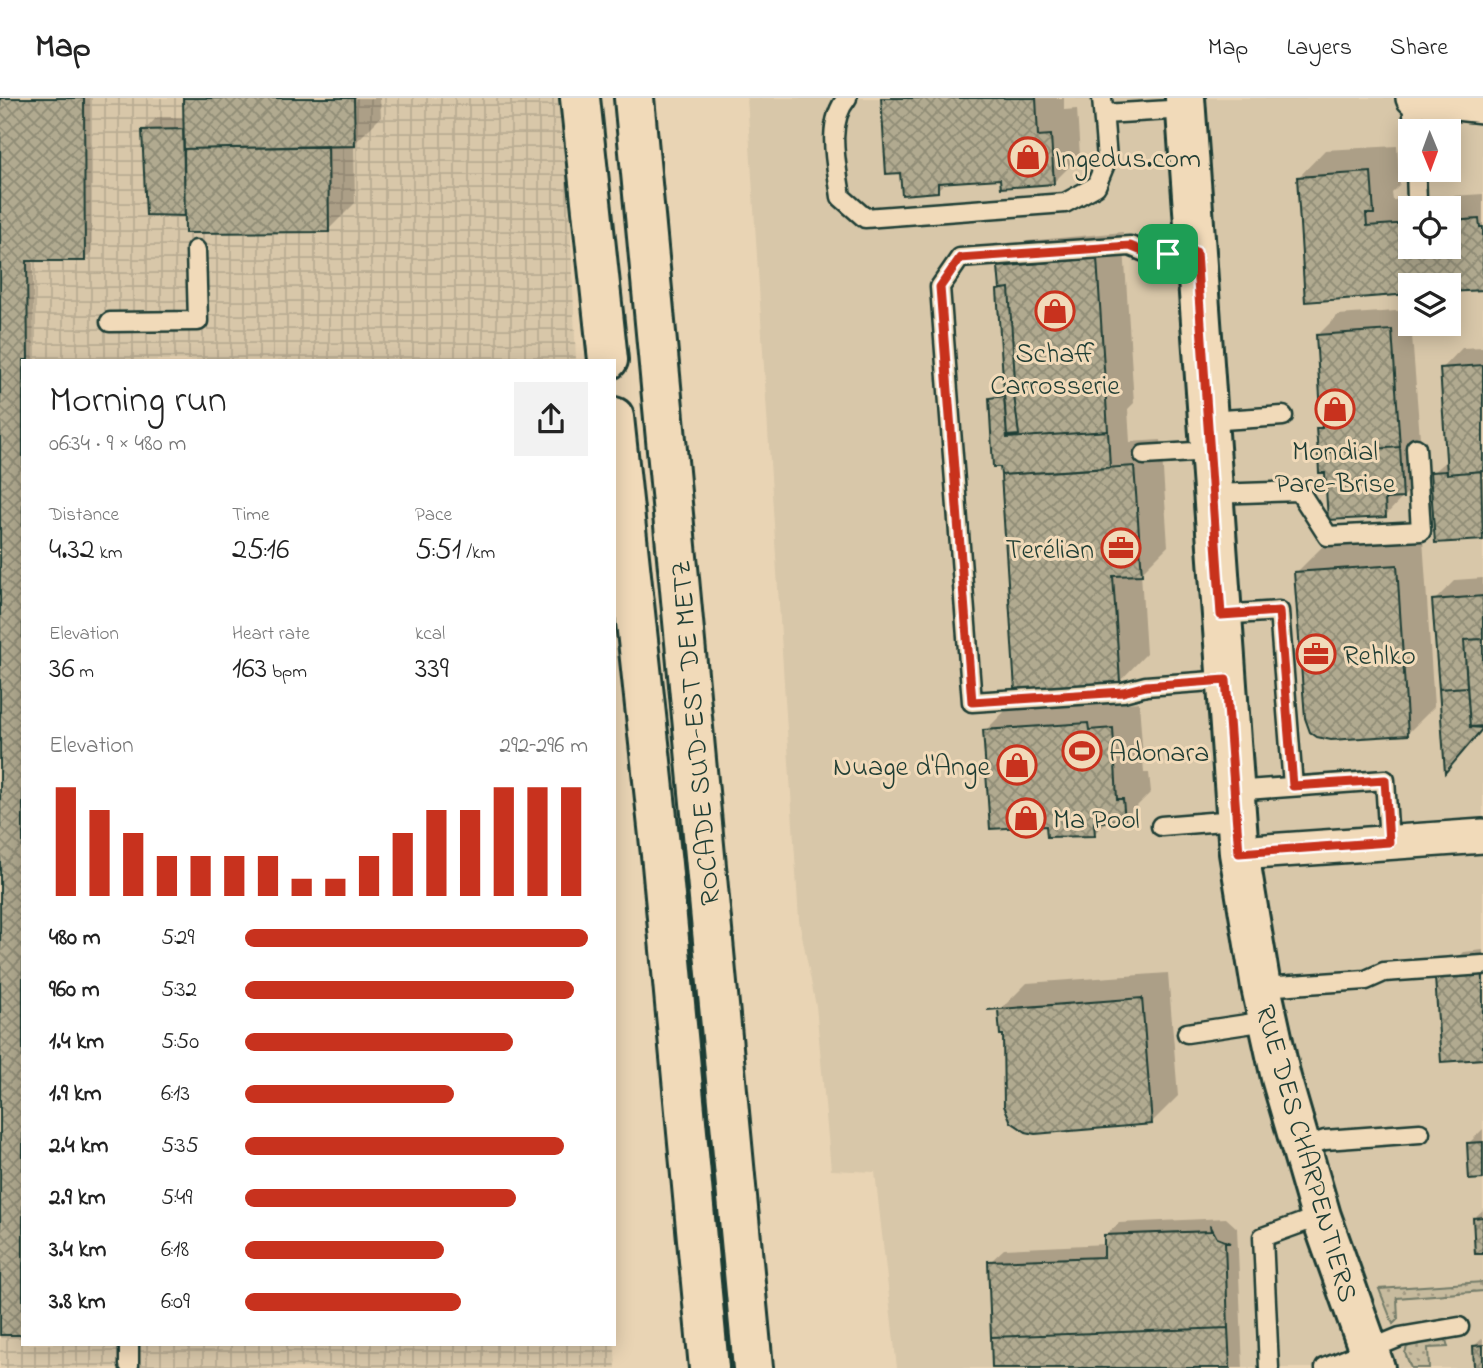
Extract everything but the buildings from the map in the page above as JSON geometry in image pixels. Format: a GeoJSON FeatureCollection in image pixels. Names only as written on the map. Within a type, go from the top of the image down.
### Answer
{"type":"FeatureCollection","features":[{"type":"Feature","properties":{"kind":"main road"},"geometry":{"type":"LineString","coordinates":[[580,98],[608,359]]}},
{"type":"Feature","properties":{"kind":"main road","name":"ROCADE SUD-EST DE METZ"},"geometry":{"type":"LineString","coordinates":[[634,98],[753,1368]]}},
{"type":"Feature","properties":{"kind":"main road","name":"RUE DES CHARPENTIERS"},"geometry":{"type":"LineString","coordinates":[[1185,103],[1236,822],[1264,1004],[1300,1148],[1371,1359]]}},
{"type":"Feature","properties":{"kind":"main road","name":"ROCADE SUD-EST DE METZ"},"geometry":{"type":"LineString","coordinates":[[616,436],[662,864],[709,1368]]}},
{"type":"Feature","properties":{"kind":"street"},"geometry":{"type":"LineString","coordinates":[[1412,98],[1483,106]]}},
{"type":"Feature","properties":{"kind":"street"},"geometry":{"type":"LineString","coordinates":[[1236,822],[1389,842],[1483,836]]}},
{"type":"Feature","properties":{"kind":"lane"},"geometry":{"type":"LineString","coordinates":[[847,98],[841,105],[833,136],[841,197],[865,218],[1065,203],[1096,186],[1107,159],[1103,106],[1185,103]]}},
{"type":"Feature","properties":{"kind":"lane"},"geometry":{"type":"LineString","coordinates":[[1412,98],[1413,119]]}},
{"type":"Feature","properties":{"kind":"lane"},"geometry":{"type":"LineString","coordinates":[[1196,252],[1152,255],[1130,246],[960,258],[940,287],[972,702],[1123,692],[1146,686],[1226,680]]}},
{"type":"Feature","properties":{"kind":"lane"},"geometry":{"type":"LineString","coordinates":[[110,323],[198,321],[196,250]]}},
{"type":"Feature","properties":{"kind":"lane"},"geometry":{"type":"LineString","coordinates":[[1144,455],[1283,416]]}},
{"type":"Feature","properties":{"kind":"lane"},"geometry":{"type":"LineString","coordinates":[[1212,494],[1299,491],[1328,536],[1421,531],[1416,448]]}},
{"type":"Feature","properties":{"kind":"lane"},"geometry":{"type":"LineString","coordinates":[[1221,615],[1279,611],[1293,786]]}},
{"type":"Feature","properties":{"kind":"lane"},"geometry":{"type":"LineString","coordinates":[[1161,826],[1236,822],[1293,786],[1385,780],[1389,842]]}},
{"type":"Feature","properties":{"kind":"lane"},"geometry":{"type":"LineString","coordinates":[[1187,1032],[1264,1004],[1366,981],[1384,972],[1483,965]]}},
{"type":"Feature","properties":{"kind":"lane"},"geometry":{"type":"LineString","coordinates":[[1300,1148],[1325,1140],[1420,1133]]}},
{"type":"Feature","properties":{"kind":"lane"},"geometry":{"type":"LineString","coordinates":[[1269,1368],[1263,1237],[1321,1216]]}},
{"type":"Feature","properties":{"kind":"lane"},"geometry":{"type":"LineString","coordinates":[[1325,1368],[1371,1359],[1401,1336],[1459,1328]]}},
{"type":"Feature","properties":{"kind":"lane"},"geometry":{"type":"LineString","coordinates":[[130,1346],[135,1366]]}},
{"type":"Feature","properties":{"kind":"shaded area"},"geometry":{"type":"Polygon","coordinates":[[[0,98],[565,98],[576,359],[21,359],[21,1346],[615,1346],[616,1368],[0,1368],[0,98]]]}},
{"type":"Feature","properties":{"kind":"shaded area"},"geometry":{"type":"Polygon","coordinates":[[[747,98],[1483,98],[1483,1368],[897,1368],[875,1172],[831,1170],[816,1006],[799,920],[747,98]]]}},
{"type":"Feature","properties":{"kind":"shaded area"},"geometry":{"type":"Polygon","coordinates":[[[1483,1282],[1483,1291],[1397,1298],[1398,1319],[1393,1324],[1379,1289],[1483,1282]]]}},
{"type":"Feature","properties":{"kind":"shaded area"},"geometry":{"type":"Polygon","coordinates":[[[1446,1340],[1448,1347],[1428,1348],[1429,1368],[1411,1368],[1405,1353],[1407,1347],[1419,1342],[1446,1340]]]}},
{"type":"Feature","properties":{"kind":"place","name":"Ingedus.com"},"geometry":{"type":"Point","coordinates":[1028,157]}},
{"type":"Feature","properties":{"kind":"place","name":"Schaff Carrosserie"},"geometry":{"type":"Point","coordinates":[1055,311]}},
{"type":"Feature","properties":{"kind":"place","name":"Mondial Pare-Brise"},"geometry":{"type":"Point","coordinates":[1335,409]}},
{"type":"Feature","properties":{"kind":"place","name":"Terélian"},"geometry":{"type":"Point","coordinates":[1121,548]}},
{"type":"Feature","properties":{"kind":"place","name":"Rehlko"},"geometry":{"type":"Point","coordinates":[1316,654]}},
{"type":"Feature","properties":{"kind":"place","name":"Adonara"},"geometry":{"type":"Point","coordinates":[1082,751]}},
{"type":"Feature","properties":{"kind":"place","name":"Nuage d'Ange"},"geometry":{"type":"Point","coordinates":[1017,765]}},
{"type":"Feature","properties":{"kind":"place","name":"Ma Pool"},"geometry":{"type":"Point","coordinates":[1026,818]}},
{"type":"Feature","properties":{"kind":"route"},"geometry":{"type":"LineString","coordinates":[[1130,246],[1152,255],[1168,254],[1196,252],[1221,615],[1279,611],[1293,786],[1385,780],[1389,842],[1239,853],[1226,680],[1146,686],[1123,692],[972,702],[940,287],[960,258],[1130,246]]}}]}
